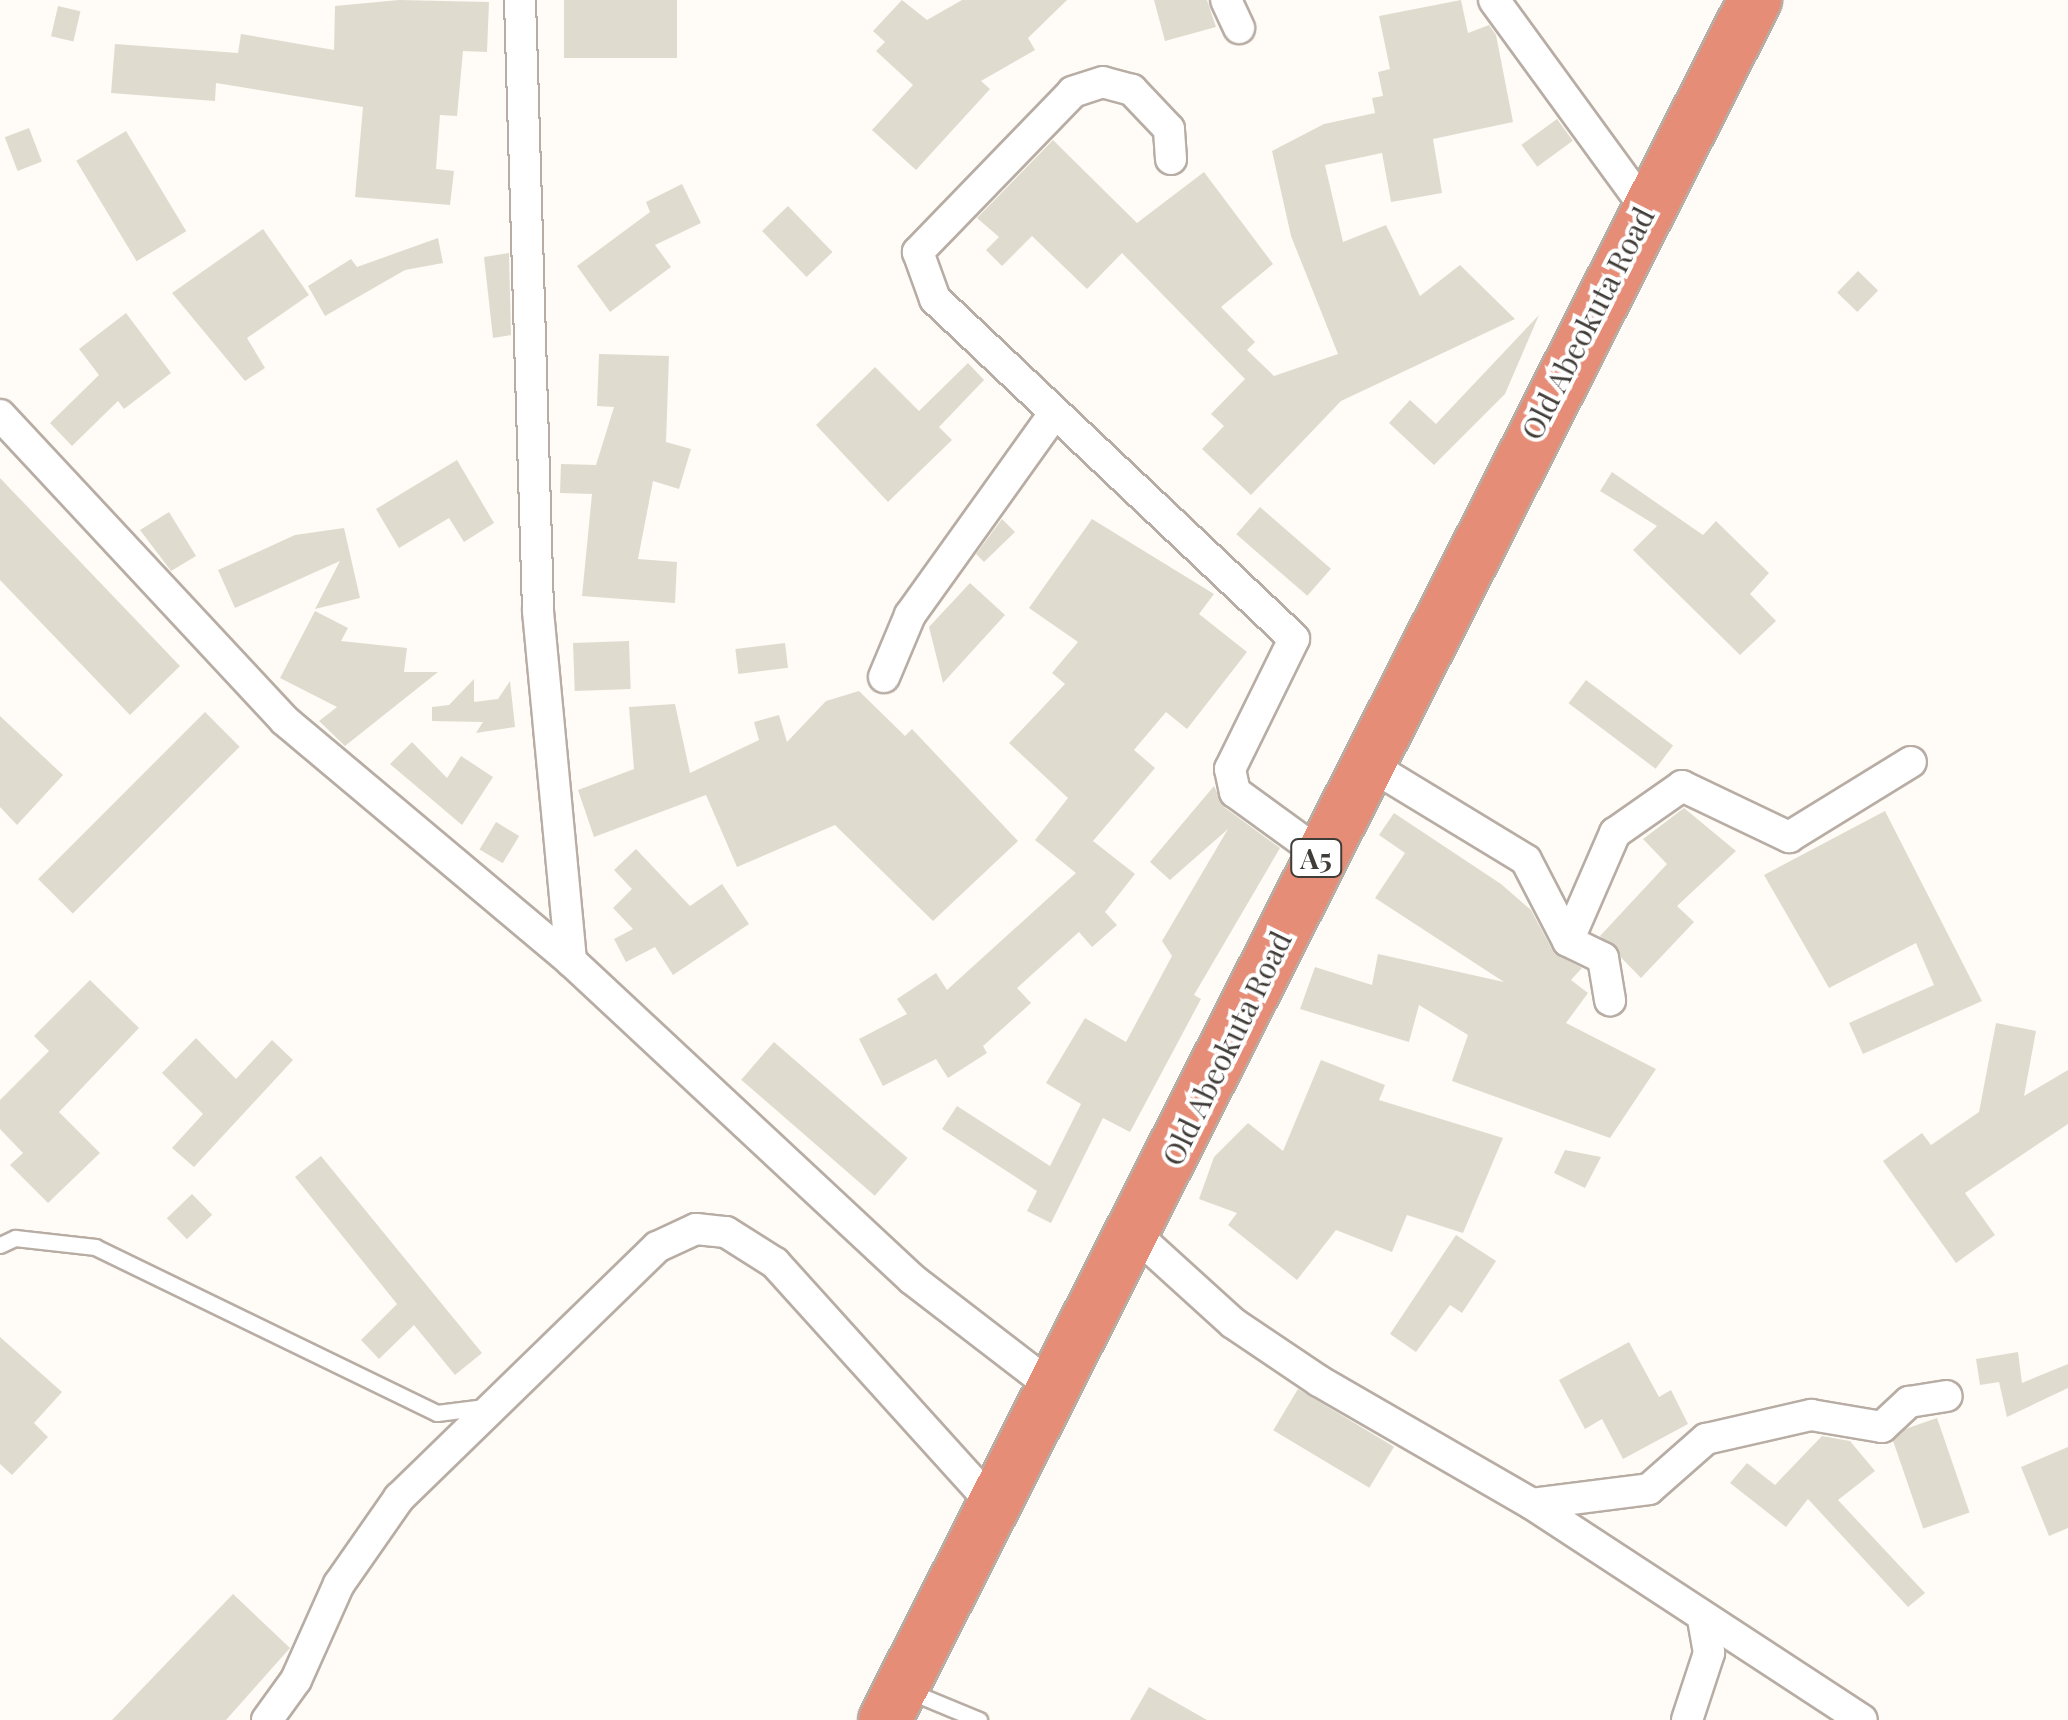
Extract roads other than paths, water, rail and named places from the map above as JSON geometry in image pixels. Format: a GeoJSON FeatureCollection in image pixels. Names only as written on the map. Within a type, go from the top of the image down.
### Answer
{"type":"FeatureCollection","features":[{"type":"Feature","properties":{"kind":"highway","name":"Old Abeokuta Road"},"geometry":{"type":"LineString","coordinates":[[893,1704],[992,1502],[1136,1235],[1319,853],[1645,207],[1755,0]]}},
{"type":"Feature","properties":{"kind":"street"},"geometry":{"type":"LineString","coordinates":[[520,0],[538,611],[571,961]]}},
{"type":"Feature","properties":{"kind":"street"},"geometry":{"type":"LineString","coordinates":[[1226,0],[1240,28]]}},
{"type":"Feature","properties":{"kind":"street"},"geometry":{"type":"LineString","coordinates":[[1494,0],[1645,207]]}},
{"type":"Feature","properties":{"kind":"street"},"geometry":{"type":"LineString","coordinates":[[1172,158],[1168,129],[1132,90],[1103,82],[1073,92],[918,252],[936,300],[1053,415],[1294,639],[1230,769],[1235,792],[1319,853]]}},
{"type":"Feature","properties":{"kind":"street"},"geometry":{"type":"LineString","coordinates":[[0,415],[284,720],[571,961],[912,1279],[1056,1389]]}},
{"type":"Feature","properties":{"kind":"street"},"geometry":{"type":"LineString","coordinates":[[884,677],[910,616],[1053,415]]}},
{"type":"Feature","properties":{"kind":"street"},"geometry":{"type":"LineString","coordinates":[[1365,762],[1526,860],[1568,941],[1603,958],[1610,1000]]}},
{"type":"Feature","properties":{"kind":"street"},"geometry":{"type":"LineString","coordinates":[[1568,941],[1616,833],[1682,786],[1789,838],[1912,762]]}},
{"type":"Feature","properties":{"kind":"street"},"geometry":{"type":"LineString","coordinates":[[267,1720],[389,1512],[492,1406],[657,1248],[696,1229],[726,1232],[775,1264],[992,1502]]}},
{"type":"Feature","properties":{"kind":"street"},"geometry":{"type":"LineString","coordinates":[[1136,1235],[1233,1324],[1532,1504],[1862,1720]]}},
{"type":"Feature","properties":{"kind":"street"},"geometry":{"type":"LineString","coordinates":[[1532,1504],[1648,1489],[1706,1439],[1811,1415],[1882,1428],[1910,1402],[1947,1396]]}},
{"type":"Feature","properties":{"kind":"street"},"geometry":{"type":"LineString","coordinates":[[1687,1720],[1709,1653],[1703,1618]]}},
{"type":"Feature","properties":{"kind":"lane"},"geometry":{"type":"LineString","coordinates":[[0,1245],[15,1238],[95,1247],[437,1413],[492,1406]]}},
{"type":"Feature","properties":{"kind":"lane"},"geometry":{"type":"LineString","coordinates":[[893,1704],[979,1720]]}}]}
